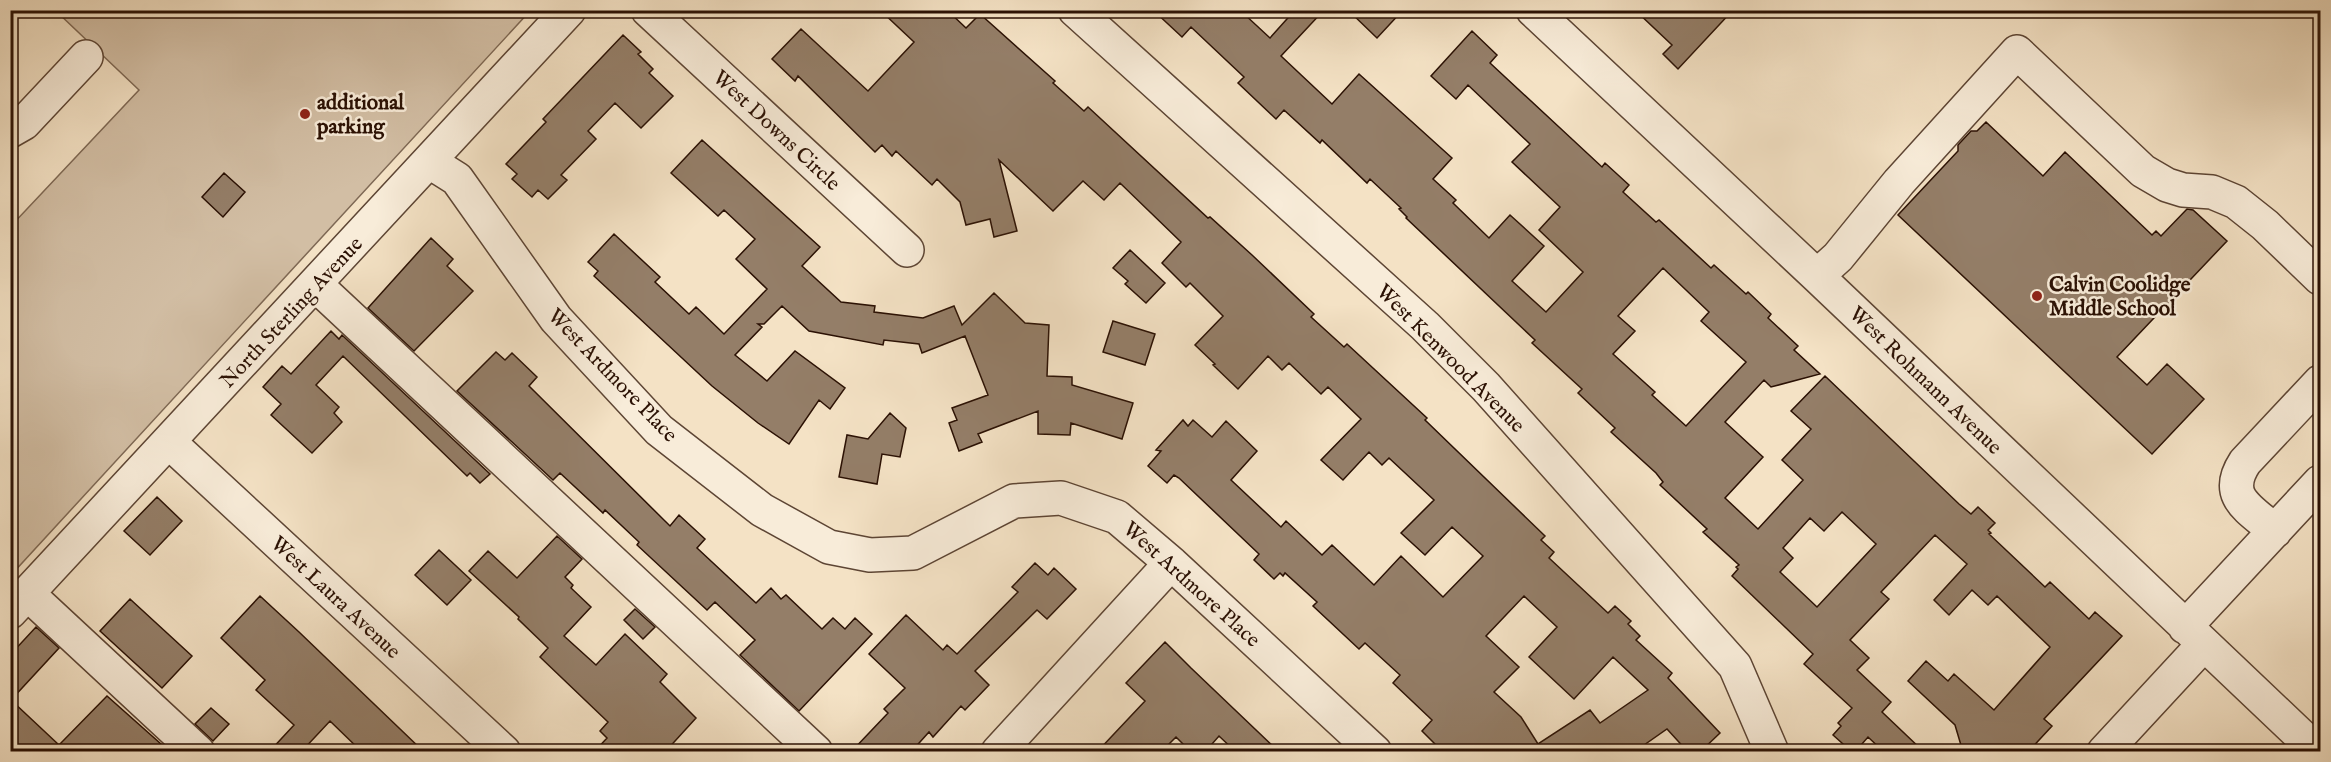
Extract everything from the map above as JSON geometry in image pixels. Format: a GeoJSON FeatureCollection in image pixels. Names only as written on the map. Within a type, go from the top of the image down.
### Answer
{"type":"FeatureCollection","features":[{"type":"Feature","properties":{"kind":"street","name":"North Sterling Avenue"},"geometry":{"type":"LineString","coordinates":[[19,603],[569,10]]}},
{"type":"Feature","properties":{"kind":"street","name":"West Downs Circle"},"geometry":{"type":"LineString","coordinates":[[648,10],[907,250]]}},
{"type":"Feature","properties":{"kind":"street","name":"West Kenwood Avenue"},"geometry":{"type":"LineString","coordinates":[[1075,10],[1425,326],[1486,387],[1735,666],[1772,752]]}},
{"type":"Feature","properties":{"kind":"street","name":"West Rohmann Avenue"},"geometry":{"type":"LineString","coordinates":[[1533,10],[2318,752]]}},
{"type":"Feature","properties":{"kind":"street"},"geometry":{"type":"LineString","coordinates":[[1817,276],[1838,256],[1899,182],[2017,52],[2144,171],[2167,185],[2183,190],[2212,192],[2236,202],[2265,225],[2320,278]]}},
{"type":"Feature","properties":{"kind":"street"},"geometry":{"type":"LineString","coordinates":[[10,131],[24,123],[86,57]]}},
{"type":"Feature","properties":{"kind":"street","name":"West Ardmore Place"},"geometry":{"type":"LineString","coordinates":[[430,162],[457,179],[556,319],[659,430],[762,510],[829,547],[870,555],[914,553],[1014,501],[1061,498],[1118,517],[1171,563],[1375,752]]}},
{"type":"Feature","properties":{"kind":"street"},"geometry":{"type":"LineString","coordinates":[[316,285],[816,752]]}},
{"type":"Feature","properties":{"kind":"street"},"geometry":{"type":"LineString","coordinates":[[2275,531],[2239,497],[2235,487],[2237,474],[2245,462],[2320,382]]}},
{"type":"Feature","properties":{"kind":"street","name":"West Laura Avenue"},"geometry":{"type":"LineString","coordinates":[[169,442],[504,752]]}},
{"type":"Feature","properties":{"kind":"street"},"geometry":{"type":"LineString","coordinates":[[2104,752],[2275,531],[2320,482]]}},
{"type":"Feature","properties":{"kind":"street"},"geometry":{"type":"LineString","coordinates":[[998,752],[1171,563]]}},
{"type":"Feature","properties":{"kind":"street"},"geometry":{"type":"LineString","coordinates":[[19,603],[198,752]]}},
{"type":"Feature","properties":{"kind":"shaded area"},"geometry":{"type":"Polygon","coordinates":[[[56,11],[530,11],[11,575],[10,227],[139,90],[56,11]]]}},
{"type":"Feature","properties":{"kind":"building"},"geometry":{"type":"Polygon","coordinates":[[[880,10],[947,10],[966,28],[980,14],[1055,81],[1053,83],[1084,111],[1088,107],[1208,218],[1210,217],[1314,314],[1311,317],[1344,347],[1347,344],[1427,418],[1425,420],[1545,536],[1541,540],[1554,552],[1549,558],[1608,613],[1615,606],[1631,621],[1628,624],[1640,636],[1636,640],[1672,673],[1668,678],[1720,733],[1700,752],[1688,752],[1667,729],[1634,752],[1443,752],[1422,731],[1432,720],[1393,683],[1400,675],[1365,643],[1359,649],[1313,606],[1317,602],[1285,573],[1283,576],[1280,573],[1274,579],[1254,560],[1259,554],[1179,478],[1174,475],[1167,483],[1148,466],[1161,451],[1156,450],[1183,420],[1188,426],[1193,420],[1212,437],[1226,421],[1257,451],[1231,480],[1281,527],[1286,521],[1322,555],[1332,545],[1374,585],[1401,556],[1443,597],[1483,556],[1452,527],[1425,555],[1401,533],[1434,500],[1389,458],[1382,465],[1369,452],[1343,480],[1321,460],[1361,419],[1328,387],[1321,394],[1289,363],[1282,370],[1268,356],[1238,389],[1213,365],[1215,364],[1195,345],[1223,316],[1190,283],[1186,287],[1162,263],[1181,242],[1120,183],[1104,200],[1083,181],[1053,211],[999,160],[1017,231],[994,237],[990,219],[966,225],[960,202],[937,179],[932,185],[896,151],[892,156],[882,145],[875,152],[798,76],[795,81],[772,59],[801,29],[868,91],[914,42],[880,10]],[[1524,596],[1486,636],[1519,667],[1494,692],[1521,717],[1538,744],[1590,710],[1600,723],[1648,690],[1613,657],[1574,699],[1529,657],[1557,627],[1524,596]]]}},
{"type":"Feature","properties":{"kind":"building"},"geometry":{"type":"Polygon","coordinates":[[[1153,10],[1231,10],[1238,17],[1242,12],[1270,38],[1295,10],[1324,10],[1281,56],[1332,104],[1359,74],[1452,158],[1433,179],[1456,200],[1453,203],[1489,238],[1510,215],[1544,246],[1512,281],[1546,312],[1583,272],[1539,230],[1560,207],[1512,162],[1530,144],[1468,85],[1456,99],[1431,76],[1472,31],[1497,55],[1490,63],[1602,167],[1605,163],[1629,185],[1623,192],[1656,222],[1659,220],[1711,268],[1714,265],[1746,294],[1748,292],[1771,314],[1768,318],[1798,346],[1794,350],[1820,374],[1771,387],[1764,380],[1725,422],[1763,457],[1725,498],[1758,529],[1803,480],[1782,460],[1811,429],[1791,411],[1825,376],[1959,504],[1971,514],[1978,507],[1995,523],[1988,530],[1991,533],[1989,534],[2045,587],[2050,582],[2089,619],[2095,612],[2122,636],[2044,719],[2052,726],[2028,752],[1963,752],[1955,725],[1908,681],[1926,661],[1948,681],[1954,674],[1994,710],[2050,647],[1997,596],[1988,605],[1972,590],[1949,615],[1934,600],[1967,564],[1935,535],[1881,592],[1889,599],[1850,640],[1869,658],[1857,670],[1891,702],[1882,712],[1924,752],[1884,752],[1868,737],[1855,752],[1852,752],[1833,735],[1841,726],[1838,723],[1852,708],[1804,664],[1813,654],[1732,576],[1739,565],[1703,532],[1707,529],[1660,485],[1663,482],[1656,473],[1611,432],[1615,428],[1578,393],[1582,389],[1532,343],[1535,340],[1406,218],[1399,209],[1401,208],[1370,179],[1367,183],[1322,140],[1320,143],[1284,110],[1276,119],[1238,83],[1244,77],[1191,27],[1182,37],[1153,10]],[[1663,268],[1618,316],[1635,331],[1613,354],[1655,392],[1652,395],[1686,426],[1746,362],[1701,321],[1709,312],[1663,268]],[[1842,512],[1824,531],[1810,518],[1783,548],[1793,558],[1780,572],[1817,607],[1876,544],[1842,512]]]}},
{"type":"Feature","properties":{"kind":"building"},"geometry":{"type":"Polygon","coordinates":[[[1348,10],[1403,10],[1377,38],[1348,10]]]}},
{"type":"Feature","properties":{"kind":"building"},"geometry":{"type":"Polygon","coordinates":[[[1635,10],[1733,10],[1678,69],[1663,54],[1672,45],[1635,10]]]}},
{"type":"Feature","properties":{"kind":"building"},"geometry":{"type":"Polygon","coordinates":[[[623,35],[641,52],[638,54],[653,69],[649,73],[673,96],[641,128],[615,103],[588,131],[596,139],[561,175],[567,180],[548,199],[538,190],[532,197],[512,179],[517,174],[506,164],[546,122],[543,119],[623,35]]]}},
{"type":"Feature","properties":{"kind":"building","name":"Calvin Coolidge Middle School"},"geometry":{"type":"Polygon","coordinates":[[[1986,122],[2043,176],[2065,152],[2152,235],[2156,231],[2161,236],[2187,209],[2193,210],[2227,241],[2117,357],[2147,385],[2167,364],[2204,399],[2152,454],[1898,215],[1958,151],[1958,145],[1971,131],[1977,131],[1986,122]]]}},
{"type":"Feature","properties":{"kind":"building"},"geometry":{"type":"Polygon","coordinates":[[[702,140],[820,247],[802,266],[841,302],[875,306],[874,312],[923,318],[954,306],[962,325],[994,293],[1025,323],[1049,325],[1047,376],[1072,377],[1072,385],[1133,403],[1122,439],[1071,423],[1070,435],[1038,434],[1038,411],[978,434],[982,442],[959,451],[949,423],[957,420],[952,408],[988,395],[965,336],[922,353],[919,344],[884,340],[883,345],[809,331],[782,306],[764,324],[758,324],[762,327],[735,355],[767,381],[795,351],[845,388],[830,409],[819,400],[789,444],[758,423],[712,386],[594,276],[598,271],[588,262],[614,234],[660,277],[655,282],[689,314],[696,307],[724,334],[767,289],[736,259],[755,239],[724,210],[718,216],[671,173],[702,140]]]}},
{"type":"Feature","properties":{"kind":"building"},"geometry":{"type":"Polygon","coordinates":[[[224,173],[245,192],[223,217],[202,197],[224,173]]]}},
{"type":"Feature","properties":{"kind":"building"},"geometry":{"type":"Polygon","coordinates":[[[431,238],[453,259],[447,266],[473,291],[414,351],[368,308],[431,238]]]}},
{"type":"Feature","properties":{"kind":"building"},"geometry":{"type":"Polygon","coordinates":[[[1130,250],[1165,283],[1146,303],[1125,284],[1128,281],[1113,268],[1130,250]]]}},
{"type":"Feature","properties":{"kind":"building"},"geometry":{"type":"Polygon","coordinates":[[[1113,321],[1155,334],[1145,365],[1103,352],[1113,321]]]}},
{"type":"Feature","properties":{"kind":"building"},"geometry":{"type":"Polygon","coordinates":[[[331,331],[339,339],[342,335],[490,474],[480,483],[470,473],[467,476],[343,356],[316,385],[339,407],[334,413],[342,422],[312,453],[271,415],[281,404],[263,387],[282,366],[291,374],[331,331]]]}},
{"type":"Feature","properties":{"kind":"building"},"geometry":{"type":"Polygon","coordinates":[[[496,352],[505,360],[512,353],[537,377],[529,386],[670,526],[679,515],[705,539],[697,548],[756,603],[771,588],[781,599],[786,595],[822,629],[833,618],[845,629],[855,618],[872,634],[799,711],[740,655],[755,640],[715,602],[707,610],[637,545],[639,542],[605,510],[603,513],[560,473],[553,480],[457,391],[496,352]]]}},
{"type":"Feature","properties":{"kind":"building"},"geometry":{"type":"Polygon","coordinates":[[[890,413],[906,428],[900,457],[882,454],[877,484],[839,477],[847,435],[868,439],[890,413]]]}},
{"type":"Feature","properties":{"kind":"building"},"geometry":{"type":"Polygon","coordinates":[[[157,497],[182,521],[150,555],[124,531],[157,497]]]}},
{"type":"Feature","properties":{"kind":"building"},"geometry":{"type":"Polygon","coordinates":[[[557,536],[582,559],[565,577],[573,585],[571,588],[591,607],[564,636],[596,665],[625,634],[667,674],[660,682],[696,718],[665,752],[594,752],[607,738],[600,731],[608,722],[540,657],[548,648],[518,619],[519,617],[469,571],[488,551],[517,578],[557,536]]]}},
{"type":"Feature","properties":{"kind":"building"},"geometry":{"type":"Polygon","coordinates":[[[439,550],[471,580],[447,605],[415,575],[439,550]]]}},
{"type":"Feature","properties":{"kind":"building"},"geometry":{"type":"Polygon","coordinates":[[[1035,563],[1048,575],[1054,568],[1076,589],[1047,619],[1037,610],[975,671],[989,685],[965,710],[961,706],[933,737],[929,732],[911,752],[851,752],[888,713],[884,709],[905,688],[869,654],[906,615],[943,650],[947,645],[957,654],[1018,592],[1012,587],[1035,563]]]}},
{"type":"Feature","properties":{"kind":"building"},"geometry":{"type":"Polygon","coordinates":[[[260,596],[424,752],[362,752],[330,721],[301,752],[269,752],[294,725],[256,690],[265,680],[221,638],[260,596]]]}},
{"type":"Feature","properties":{"kind":"building"},"geometry":{"type":"Polygon","coordinates":[[[130,599],[192,656],[162,688],[100,631],[130,599]]]}},
{"type":"Feature","properties":{"kind":"building"},"geometry":{"type":"Polygon","coordinates":[[[635,609],[655,627],[643,639],[624,620],[635,609]]]}},
{"type":"Feature","properties":{"kind":"building"},"geometry":{"type":"Polygon","coordinates":[[[36,627],[59,648],[11,700],[59,745],[107,696],[170,752],[10,752],[10,655],[36,627]]]}},
{"type":"Feature","properties":{"kind":"building"},"geometry":{"type":"Polygon","coordinates":[[[1165,642],[1279,752],[1236,752],[1219,736],[1205,752],[1191,752],[1176,737],[1161,752],[1097,752],[1145,701],[1126,683],[1165,642]]]}},
{"type":"Feature","properties":{"kind":"building"},"geometry":{"type":"Polygon","coordinates":[[[211,708],[229,724],[213,741],[195,724],[211,708]]]}},
{"type":"Feature","properties":{"kind":"place","name":"additional parking"},"geometry":{"type":"Point","coordinates":[305,114]}},
{"type":"Feature","properties":{"kind":"place","name":"Calvin Coolidge Middle School"},"geometry":{"type":"Point","coordinates":[2037,296]}}]}
